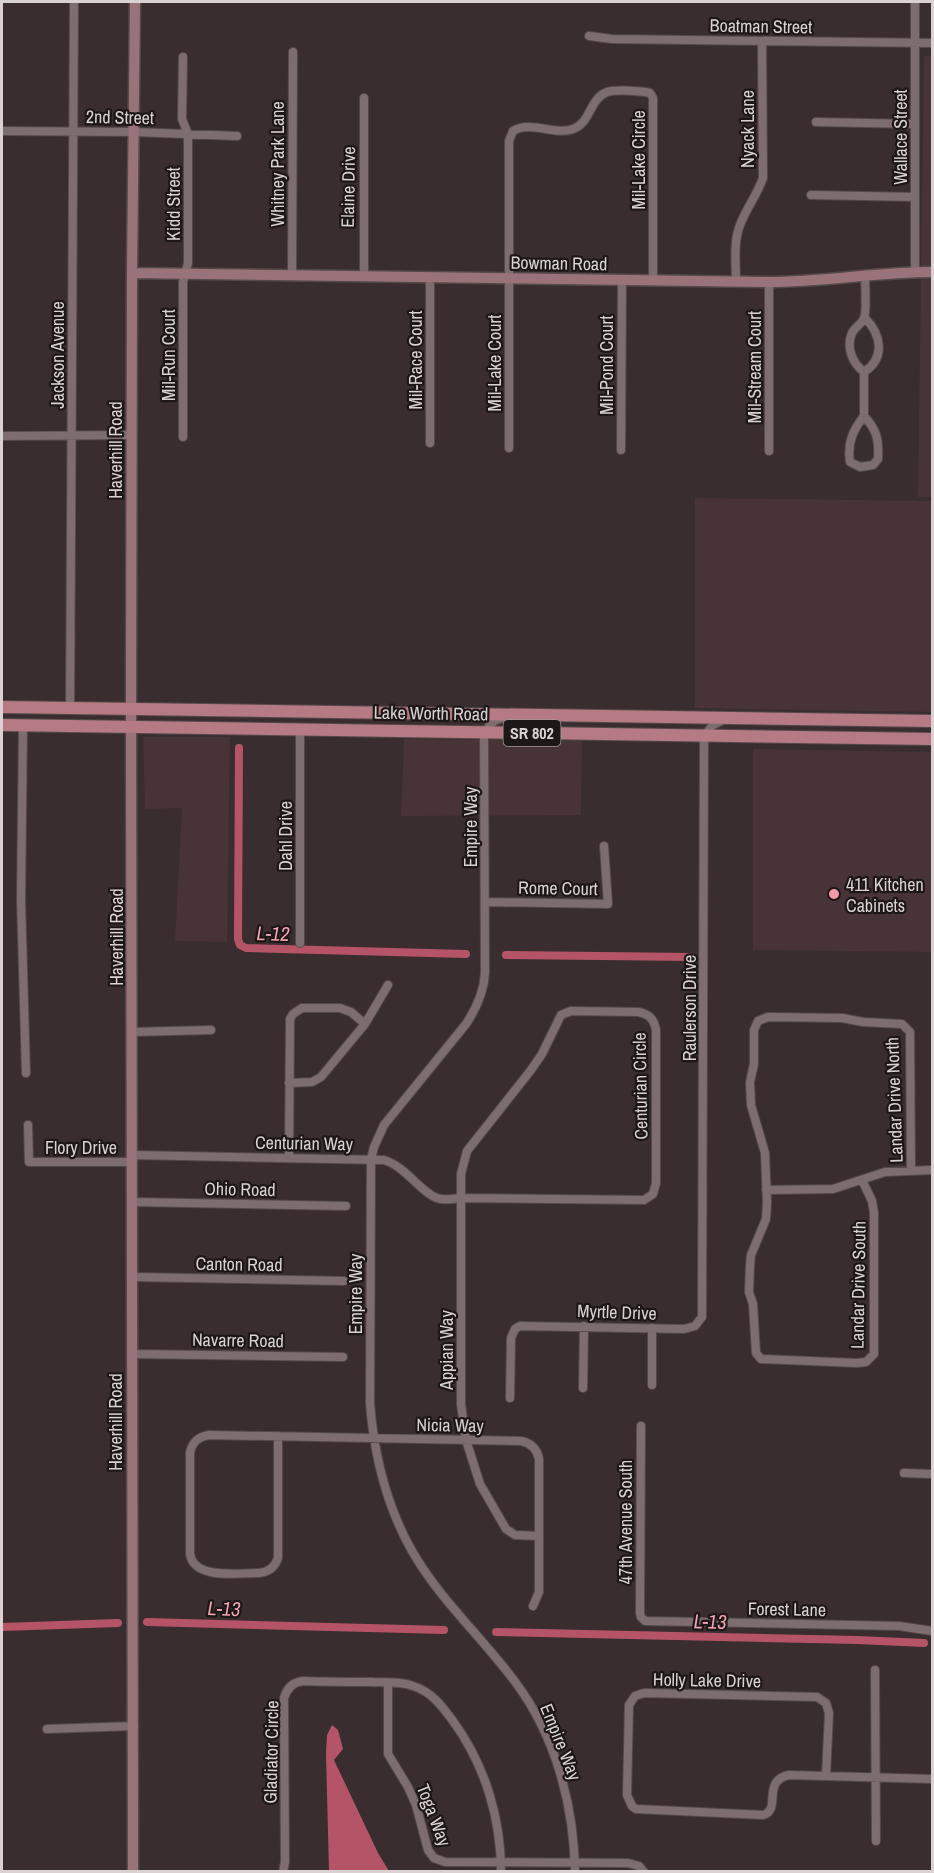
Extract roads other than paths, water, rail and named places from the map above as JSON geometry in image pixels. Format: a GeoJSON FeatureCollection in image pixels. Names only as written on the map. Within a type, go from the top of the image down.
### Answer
{"type":"FeatureCollection","features":[{"type":"Feature","properties":{"kind":"main road","name":"Lake Worth Road"},"geometry":{"type":"LineString","coordinates":[[2,707],[933,721]]}},
{"type":"Feature","properties":{"kind":"main road","name":"Lake Worth Road"},"geometry":{"type":"LineString","coordinates":[[2,725],[933,739]]}},
{"type":"Feature","properties":{"kind":"street","name":"Jackson Avenue"},"geometry":{"type":"LineString","coordinates":[[70,709],[74,2]]}},
{"type":"Feature","properties":{"kind":"street","name":"Haverhill Road"},"geometry":{"type":"LineString","coordinates":[[133,1872],[131,709],[135,2]]}},
{"type":"Feature","properties":{"kind":"street","name":"Wallace Street"},"geometry":{"type":"LineString","coordinates":[[915,2],[915,272]]}},
{"type":"Feature","properties":{"kind":"street","name":"Boatman Street"},"geometry":{"type":"LineString","coordinates":[[589,36],[612,39],[933,43]]}},
{"type":"Feature","properties":{"kind":"street","name":"Nyack Lane"},"geometry":{"type":"LineString","coordinates":[[736,282],[736,243],[740,225],[758,193],[763,178],[762,41]]}},
{"type":"Feature","properties":{"kind":"street","name":"Whitney Park Lane"},"geometry":{"type":"LineString","coordinates":[[292,275],[293,52]]}},
{"type":"Feature","properties":{"kind":"street","name":"Kidd Street"},"geometry":{"type":"LineString","coordinates":[[183,57],[182,119],[188,134],[188,263],[185,273]]}},
{"type":"Feature","properties":{"kind":"street","name":"Mil-Lake Circle"},"geometry":{"type":"LineString","coordinates":[[509,279],[509,141],[513,131],[523,128],[564,131],[575,129],[583,123],[599,97],[614,91],[645,92],[650,93],[653,98],[653,281]]}},
{"type":"Feature","properties":{"kind":"street","name":"Elaine Drive"},"geometry":{"type":"LineString","coordinates":[[364,98],[362,234],[365,251],[364,277]]}},
{"type":"Feature","properties":{"kind":"street"},"geometry":{"type":"LineString","coordinates":[[816,122],[915,124]]}},
{"type":"Feature","properties":{"kind":"street","name":"2nd Street"},"geometry":{"type":"LineString","coordinates":[[2,131],[134,132],[237,136]]}},
{"type":"Feature","properties":{"kind":"street"},"geometry":{"type":"LineString","coordinates":[[811,195],[915,197]]}},
{"type":"Feature","properties":{"kind":"street","name":"Bowman Road"},"geometry":{"type":"LineString","coordinates":[[132,273],[809,282],[866,274],[933,272]]}},
{"type":"Feature","properties":{"kind":"street","name":"Mil-Run Court"},"geometry":{"type":"LineString","coordinates":[[183,437],[185,273]]}},
{"type":"Feature","properties":{"kind":"street"},"geometry":{"type":"LineString","coordinates":[[864,372],[856,366],[850,344],[852,333],[865,318],[866,274]]}},
{"type":"Feature","properties":{"kind":"street","name":"Mil-Race Court"},"geometry":{"type":"LineString","coordinates":[[430,278],[430,443]]}},
{"type":"Feature","properties":{"kind":"street","name":"Mil-Lake Court"},"geometry":{"type":"LineString","coordinates":[[509,279],[509,448]]}},
{"type":"Feature","properties":{"kind":"street","name":"Mil-Pond Court"},"geometry":{"type":"LineString","coordinates":[[621,450],[622,280]]}},
{"type":"Feature","properties":{"kind":"street","name":"Mil-Stream Court"},"geometry":{"type":"LineString","coordinates":[[769,282],[769,451]]}},
{"type":"Feature","properties":{"kind":"street"},"geometry":{"type":"LineString","coordinates":[[864,372],[871,367],[880,349],[878,335],[865,318]]}},
{"type":"Feature","properties":{"kind":"street"},"geometry":{"type":"LineString","coordinates":[[864,372],[864,416],[855,426],[849,447],[850,462],[860,466],[873,465],[878,459],[877,435],[873,424],[864,416]]}},
{"type":"Feature","properties":{"kind":"street"},"geometry":{"type":"LineString","coordinates":[[2,436],[132,435]]}},
{"type":"Feature","properties":{"kind":"street"},"geometry":{"type":"LineString","coordinates":[[484,732],[494,721],[512,714]]}},
{"type":"Feature","properties":{"kind":"street"},"geometry":{"type":"LineString","coordinates":[[704,736],[713,725],[728,718]]}},
{"type":"Feature","properties":{"kind":"street"},"geometry":{"type":"LineString","coordinates":[[23,725],[21,900],[26,1073]]}},
{"type":"Feature","properties":{"kind":"street","name":"Dahl Drive"},"geometry":{"type":"LineString","coordinates":[[300,729],[300,943]]}},
{"type":"Feature","properties":{"kind":"street","name":"Empire Way"},"geometry":{"type":"LineString","coordinates":[[484,732],[485,973],[478,1003],[465,1024],[384,1125],[371,1159],[370,1403],[373,1438],[384,1485],[391,1507],[411,1550],[440,1592],[516,1683],[540,1724],[565,1791],[573,1832],[575,1872]]}},
{"type":"Feature","properties":{"kind":"street","name":"Raulerson Drive"},"geometry":{"type":"LineString","coordinates":[[704,736],[704,1311]]}},
{"type":"Feature","properties":{"kind":"street","name":"Rome Court"},"geometry":{"type":"LineString","coordinates":[[485,902],[608,904],[604,846]]}},
{"type":"Feature","properties":{"kind":"street"},"geometry":{"type":"LineString","coordinates":[[289,1083],[307,1083],[317,1080],[365,1023],[388,985]]}},
{"type":"Feature","properties":{"kind":"street"},"geometry":{"type":"LineString","coordinates":[[289,1158],[290,1019],[297,1010],[308,1007],[340,1008],[351,1012],[365,1023]]}},
{"type":"Feature","properties":{"kind":"street","name":"Centurian Circle"},"geometry":{"type":"LineString","coordinates":[[571,1011],[638,1011],[648,1015],[655,1024],[656,1030],[656,1183],[653,1194],[649,1198],[639,1202],[461,1198],[461,1168],[467,1151],[531,1070],[542,1054],[561,1016],[571,1011]]}},
{"type":"Feature","properties":{"kind":"street","name":"Landar Drive North"},"geometry":{"type":"LineString","coordinates":[[766,1190],[765,1153],[750,1105],[750,1082],[754,1064],[755,1025],[768,1017],[842,1018],[862,1022],[902,1024],[907,1027],[910,1032],[911,1172]]}},
{"type":"Feature","properties":{"kind":"street"},"geometry":{"type":"LineString","coordinates":[[132,1032],[211,1030]]}},
{"type":"Feature","properties":{"kind":"street","name":"Flory Drive"},"geometry":{"type":"LineString","coordinates":[[28,1125],[30,1162],[133,1158]]}},
{"type":"Feature","properties":{"kind":"street","name":"Centurian Way"},"geometry":{"type":"LineString","coordinates":[[133,1158],[384,1160],[395,1164],[437,1198],[461,1198]]}},
{"type":"Feature","properties":{"kind":"street"},"geometry":{"type":"LineString","coordinates":[[766,1190],[833,1190],[885,1172],[933,1170]]}},
{"type":"Feature","properties":{"kind":"street","name":"Landar Drive South"},"geometry":{"type":"LineString","coordinates":[[766,1190],[766,1219],[751,1255],[750,1265],[749,1292],[753,1304],[756,1353],[761,1359],[770,1361],[858,1363],[871,1359],[875,1349],[874,1207],[862,1180]]}},
{"type":"Feature","properties":{"kind":"street","name":"Appian Way"},"geometry":{"type":"LineString","coordinates":[[461,1198],[461,1404],[466,1440],[480,1484],[506,1529],[515,1535],[539,1536]]}},
{"type":"Feature","properties":{"kind":"street","name":"Ohio Road"},"geometry":{"type":"LineString","coordinates":[[133,1202],[346,1206]]}},
{"type":"Feature","properties":{"kind":"street","name":"Canton Road"},"geometry":{"type":"LineString","coordinates":[[133,1277],[344,1281]]}},
{"type":"Feature","properties":{"kind":"street","name":"Myrtle Drive"},"geometry":{"type":"LineString","coordinates":[[510,1398],[511,1338],[515,1329],[520,1326],[690,1328],[699,1322],[704,1311]]}},
{"type":"Feature","properties":{"kind":"street"},"geometry":{"type":"LineString","coordinates":[[583,1388],[584,1326]]}},
{"type":"Feature","properties":{"kind":"street"},"geometry":{"type":"LineString","coordinates":[[652,1328],[652,1384]]}},
{"type":"Feature","properties":{"kind":"street","name":"Navarre Road"},"geometry":{"type":"LineString","coordinates":[[132,1354],[343,1357]]}},
{"type":"Feature","properties":{"kind":"street","name":"47th Avenue South"},"geometry":{"type":"LineString","coordinates":[[641,1426],[641,1617]]}},
{"type":"Feature","properties":{"kind":"street","name":"Nicia Way"},"geometry":{"type":"LineString","coordinates":[[278,1436],[278,1558],[273,1568],[259,1573],[202,1571],[191,1559],[190,1453],[194,1443],[202,1436],[278,1436],[521,1441],[535,1449],[539,1459],[539,1592],[533,1606]]}},
{"type":"Feature","properties":{"kind":"street"},"geometry":{"type":"LineString","coordinates":[[904,1473],[933,1474]]}},
{"type":"Feature","properties":{"kind":"street","name":"Forest Lane"},"geometry":{"type":"LineString","coordinates":[[641,1617],[645,1621],[899,1626],[933,1631]]}},
{"type":"Feature","properties":{"kind":"street"},"geometry":{"type":"LineString","coordinates":[[874,1670],[876,1841]]}},
{"type":"Feature","properties":{"kind":"street","name":"Gladiator Circle"},"geometry":{"type":"LineString","coordinates":[[283,1872],[285,1862],[286,1693],[292,1684],[303,1681],[409,1684],[436,1699],[470,1746],[487,1785],[498,1825],[501,1872]]}},
{"type":"Feature","properties":{"kind":"street","name":"Toga Way"},"geometry":{"type":"LineString","coordinates":[[388,1683],[388,1754],[416,1805],[430,1855],[445,1862],[633,1863],[644,1872]]}},
{"type":"Feature","properties":{"kind":"street","name":"Holly Lake Drive"},"geometry":{"type":"LineString","coordinates":[[826,1776],[828,1713],[825,1703],[817,1697],[644,1693],[635,1696],[629,1705],[627,1795],[628,1800],[636,1809],[763,1815],[768,1814],[771,1810],[775,1784],[781,1777],[789,1775],[933,1779]]}},
{"type":"Feature","properties":{"kind":"street"},"geometry":{"type":"LineString","coordinates":[[47,1729],[134,1726]]}},
{"type":"Feature","properties":{"kind":"waterway","name":"L-12"},"geometry":{"type":"LineString","coordinates":[[239,748],[238,939],[240,945],[246,948],[466,954]]}},
{"type":"Feature","properties":{"kind":"waterway","name":"L-12"},"geometry":{"type":"LineString","coordinates":[[506,955],[692,957]]}},
{"type":"Feature","properties":{"kind":"waterway","name":"L-13"},"geometry":{"type":"LineString","coordinates":[[147,1622],[444,1630]]}},
{"type":"Feature","properties":{"kind":"waterway","name":"L-13"},"geometry":{"type":"LineString","coordinates":[[2,1627],[118,1623]]}},
{"type":"Feature","properties":{"kind":"waterway","name":"L-13"},"geometry":{"type":"LineString","coordinates":[[496,1632],[924,1643]]}},
{"type":"Feature","properties":{"kind":"place","name":"411 Kitchen Cabinets"},"geometry":{"type":"Point","coordinates":[834,894]}}]}
